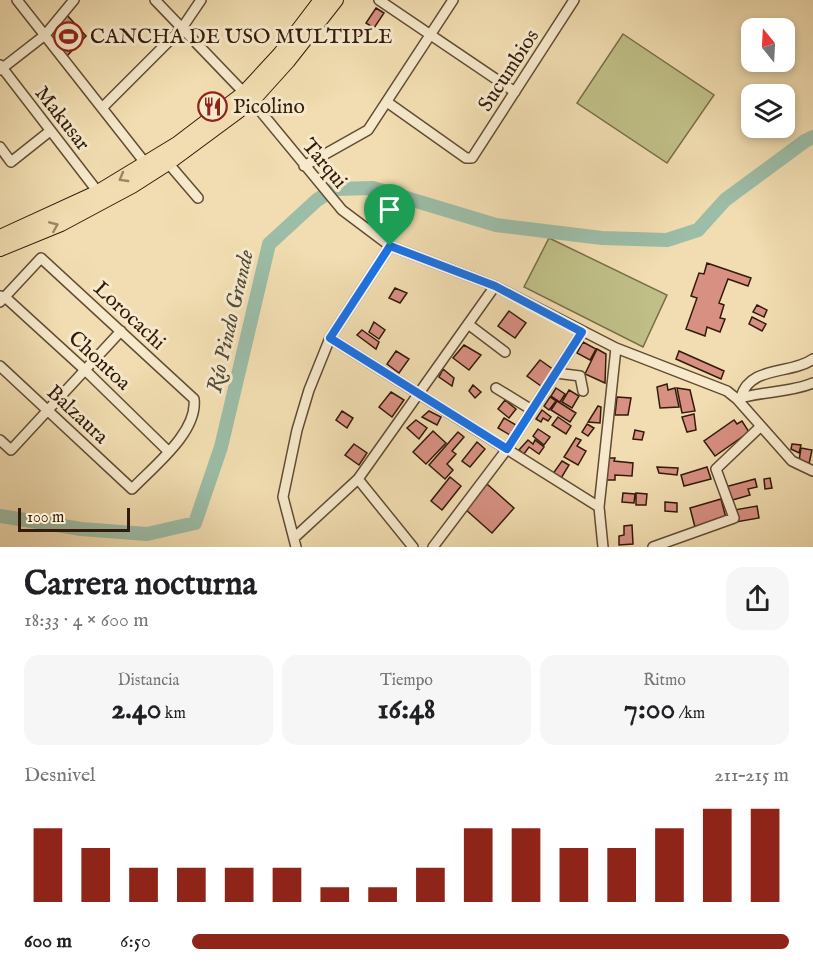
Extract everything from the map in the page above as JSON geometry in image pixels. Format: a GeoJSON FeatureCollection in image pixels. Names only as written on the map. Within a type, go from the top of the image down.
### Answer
{"type":"FeatureCollection","features":[{"type":"Feature","properties":{"kind":"highway"},"geometry":{"type":"LineString","coordinates":[[2,232],[98,192],[146,164],[248,97],[321,0]]}},
{"type":"Feature","properties":{"kind":"highway"},"geometry":{"type":"LineString","coordinates":[[0,249],[87,211],[168,163],[288,61],[336,0]]}},
{"type":"Feature","properties":{"kind":"street"},"geometry":{"type":"LineString","coordinates":[[17,0],[146,164]]}},
{"type":"Feature","properties":{"kind":"street"},"geometry":{"type":"LineString","coordinates":[[1,68],[45,35],[74,0]]}},
{"type":"Feature","properties":{"kind":"street","name":"Tarqui"},"geometry":{"type":"LineString","coordinates":[[155,0],[248,97],[342,210],[390,246],[495,286],[616,348],[727,391],[739,398],[760,427],[792,461],[813,471]]}},
{"type":"Feature","properties":{"kind":"street"},"geometry":{"type":"LineString","coordinates":[[102,108],[182,28],[201,0]]}},
{"type":"Feature","properties":{"kind":"street"},"geometry":{"type":"LineString","coordinates":[[379,0],[515,92]]}},
{"type":"Feature","properties":{"kind":"street"},"geometry":{"type":"LineString","coordinates":[[304,166],[368,130],[453,0]]}},
{"type":"Feature","properties":{"kind":"street","name":"Sucumbios"},"geometry":{"type":"LineString","coordinates":[[387,102],[466,158],[472,158],[574,0]]}},
{"type":"Feature","properties":{"kind":"street","name":"Makusar"},"geometry":{"type":"LineString","coordinates":[[1,68],[98,192]]}},
{"type":"Feature","properties":{"kind":"street"},"geometry":{"type":"LineString","coordinates":[[0,147],[11,162],[50,131]]}},
{"type":"Feature","properties":{"kind":"street"},"geometry":{"type":"LineString","coordinates":[[168,163],[198,198]]}},
{"type":"Feature","properties":{"kind":"street"},"geometry":{"type":"LineString","coordinates":[[295,543],[285,507],[285,487],[309,390],[330,338],[390,246]]}},
{"type":"Feature","properties":{"kind":"street","name":"Lorocachi"},"geometry":{"type":"LineString","coordinates":[[2,298],[41,258],[121,331],[194,399],[195,413],[188,429],[168,451]]}},
{"type":"Feature","properties":{"kind":"street"},"geometry":{"type":"LineString","coordinates":[[295,543],[358,478],[495,286]]}},
{"type":"Feature","properties":{"kind":"street","name":"Chontoa"},"geometry":{"type":"LineString","coordinates":[[0,287],[2,298],[85,370],[168,451]]}},
{"type":"Feature","properties":{"kind":"street"},"geometry":{"type":"LineString","coordinates":[[468,324],[505,352]]}},
{"type":"Feature","properties":{"kind":"street"},"geometry":{"type":"LineString","coordinates":[[0,440],[11,450],[121,331]]}},
{"type":"Feature","properties":{"kind":"street"},"geometry":{"type":"LineString","coordinates":[[433,547],[507,449],[582,332]]}},
{"type":"Feature","properties":{"kind":"street"},"geometry":{"type":"LineString","coordinates":[[330,338],[599,507]]}},
{"type":"Feature","properties":{"kind":"street"},"geometry":{"type":"LineString","coordinates":[[603,547],[599,507],[616,348]]}},
{"type":"Feature","properties":{"kind":"street"},"geometry":{"type":"LineString","coordinates":[[739,398],[743,391],[762,374],[800,366],[813,359]]}},
{"type":"Feature","properties":{"kind":"street","name":"Balzaura"},"geometry":{"type":"LineString","coordinates":[[0,366],[132,489],[168,451]]}},
{"type":"Feature","properties":{"kind":"street"},"geometry":{"type":"LineString","coordinates":[[556,373],[580,376],[583,391]]}},
{"type":"Feature","properties":{"kind":"street"},"geometry":{"type":"LineString","coordinates":[[739,398],[813,383]]}},
{"type":"Feature","properties":{"kind":"street"},"geometry":{"type":"LineString","coordinates":[[496,388],[532,410]]}},
{"type":"Feature","properties":{"kind":"street"},"geometry":{"type":"LineString","coordinates":[[653,547],[734,518],[716,469],[760,427]]}},
{"type":"Feature","properties":{"kind":"street"},"geometry":{"type":"LineString","coordinates":[[358,478],[413,547]]}},
{"type":"Feature","properties":{"kind":"shaded area"},"geometry":{"type":"Polygon","coordinates":[[[623,34],[714,95],[667,163],[577,103],[623,34]]]}},
{"type":"Feature","properties":{"kind":"shaded area"},"geometry":{"type":"Polygon","coordinates":[[[549,238],[667,295],[643,347],[524,287],[549,238]]]}},
{"type":"Feature","properties":{"kind":"building"},"geometry":{"type":"Polygon","coordinates":[[[376,8],[384,13],[374,28],[366,23],[376,8]]]}},
{"type":"Feature","properties":{"kind":"building"},"geometry":{"type":"Polygon","coordinates":[[[66,14],[86,36],[64,59],[48,34],[66,14]]]}},
{"type":"Feature","properties":{"kind":"building"},"geometry":{"type":"Polygon","coordinates":[[[707,263],[751,278],[748,286],[728,279],[719,303],[724,305],[720,318],[725,319],[720,332],[707,327],[705,336],[686,329],[697,298],[691,296],[699,273],[704,274],[707,263]]]}},
{"type":"Feature","properties":{"kind":"building"},"geometry":{"type":"Polygon","coordinates":[[[395,288],[407,293],[400,303],[389,298],[395,288]]]}},
{"type":"Feature","properties":{"kind":"building"},"geometry":{"type":"Polygon","coordinates":[[[757,305],[767,310],[764,317],[753,312],[757,305]]]}},
{"type":"Feature","properties":{"kind":"building"},"geometry":{"type":"Polygon","coordinates":[[[509,311],[526,323],[515,338],[498,326],[509,311]]]}},
{"type":"Feature","properties":{"kind":"building"},"geometry":{"type":"Polygon","coordinates":[[[752,317],[766,324],[762,331],[749,324],[752,317]]]}},
{"type":"Feature","properties":{"kind":"building"},"geometry":{"type":"Polygon","coordinates":[[[374,322],[385,330],[379,339],[369,332],[374,322]]]}},
{"type":"Feature","properties":{"kind":"building"},"geometry":{"type":"Polygon","coordinates":[[[362,330],[379,342],[376,349],[357,335],[362,330]]]}},
{"type":"Feature","properties":{"kind":"building"},"geometry":{"type":"Polygon","coordinates":[[[583,342],[596,349],[590,360],[577,353],[583,342]]]}},
{"type":"Feature","properties":{"kind":"building"},"geometry":{"type":"Polygon","coordinates":[[[464,345],[481,355],[469,370],[453,358],[464,345]]]}},
{"type":"Feature","properties":{"kind":"building"},"geometry":{"type":"Polygon","coordinates":[[[597,349],[606,354],[605,383],[585,374],[597,349]]]}},
{"type":"Feature","properties":{"kind":"building"},"geometry":{"type":"Polygon","coordinates":[[[396,351],[409,359],[399,373],[387,364],[396,351]]]}},
{"type":"Feature","properties":{"kind":"building"},"geometry":{"type":"Polygon","coordinates":[[[679,351],[724,371],[721,379],[676,359],[679,351]]]}},
{"type":"Feature","properties":{"kind":"building"},"geometry":{"type":"Polygon","coordinates":[[[540,360],[554,370],[541,386],[527,376],[540,360]]]}},
{"type":"Feature","properties":{"kind":"building"},"geometry":{"type":"Polygon","coordinates":[[[443,369],[454,378],[452,386],[439,377],[443,369]]]}},
{"type":"Feature","properties":{"kind":"building"},"geometry":{"type":"Polygon","coordinates":[[[667,384],[668,390],[675,388],[679,407],[660,408],[657,387],[667,384]]]}},
{"type":"Feature","properties":{"kind":"building"},"geometry":{"type":"Polygon","coordinates":[[[473,385],[481,392],[475,398],[469,391],[473,385]]]}},
{"type":"Feature","properties":{"kind":"building"},"geometry":{"type":"Polygon","coordinates":[[[556,388],[565,394],[560,402],[551,396],[556,388]]]}},
{"type":"Feature","properties":{"kind":"building"},"geometry":{"type":"Polygon","coordinates":[[[677,388],[690,390],[695,411],[682,413],[677,388]]]}},
{"type":"Feature","properties":{"kind":"building"},"geometry":{"type":"Polygon","coordinates":[[[569,390],[579,396],[572,408],[562,402],[569,390]]]}},
{"type":"Feature","properties":{"kind":"building"},"geometry":{"type":"Polygon","coordinates":[[[391,392],[404,400],[392,417],[379,407],[391,392]]]}},
{"type":"Feature","properties":{"kind":"building"},"geometry":{"type":"Polygon","coordinates":[[[550,397],[556,401],[549,410],[544,406],[550,397]]]}},
{"type":"Feature","properties":{"kind":"building"},"geometry":{"type":"Polygon","coordinates":[[[617,397],[631,398],[628,415],[615,415],[617,397]]]}},
{"type":"Feature","properties":{"kind":"building"},"geometry":{"type":"Polygon","coordinates":[[[505,400],[516,409],[509,418],[498,409],[505,400]]]}},
{"type":"Feature","properties":{"kind":"building"},"geometry":{"type":"Polygon","coordinates":[[[557,401],[576,413],[570,422],[551,410],[557,401]]]}},
{"type":"Feature","properties":{"kind":"building"},"geometry":{"type":"Polygon","coordinates":[[[598,406],[601,407],[600,423],[588,422],[598,406]]]}},
{"type":"Feature","properties":{"kind":"building"},"geometry":{"type":"Polygon","coordinates":[[[542,410],[551,417],[548,421],[543,418],[541,422],[536,419],[542,410]]]}},
{"type":"Feature","properties":{"kind":"building"},"geometry":{"type":"Polygon","coordinates":[[[342,411],[353,418],[347,428],[336,420],[342,411]]]}},
{"type":"Feature","properties":{"kind":"building"},"geometry":{"type":"Polygon","coordinates":[[[429,411],[441,417],[437,425],[422,417],[429,411]]]}},
{"type":"Feature","properties":{"kind":"building"},"geometry":{"type":"Polygon","coordinates":[[[694,414],[696,430],[687,432],[682,417],[694,414]]]}},
{"type":"Feature","properties":{"kind":"building"},"geometry":{"type":"Polygon","coordinates":[[[558,417],[571,426],[566,434],[552,425],[558,417]]]}},
{"type":"Feature","properties":{"kind":"building"},"geometry":{"type":"Polygon","coordinates":[[[504,418],[516,425],[510,435],[498,428],[504,418]]]}},
{"type":"Feature","properties":{"kind":"building"},"geometry":{"type":"Polygon","coordinates":[[[416,420],[427,428],[419,439],[407,428],[416,420]]]}},
{"type":"Feature","properties":{"kind":"building"},"geometry":{"type":"Polygon","coordinates":[[[734,420],[737,424],[742,421],[749,432],[715,456],[704,441],[734,420]]]}},
{"type":"Feature","properties":{"kind":"building"},"geometry":{"type":"Polygon","coordinates":[[[587,424],[594,428],[588,436],[582,432],[587,424]]]}},
{"type":"Feature","properties":{"kind":"building"},"geometry":{"type":"Polygon","coordinates":[[[538,429],[550,437],[544,445],[533,436],[538,429]]]}},
{"type":"Feature","properties":{"kind":"building"},"geometry":{"type":"Polygon","coordinates":[[[635,430],[644,432],[642,440],[633,439],[635,430]]]}},
{"type":"Feature","properties":{"kind":"building"},"geometry":{"type":"Polygon","coordinates":[[[433,431],[446,443],[426,464],[413,452],[433,431]]]}},
{"type":"Feature","properties":{"kind":"building"},"geometry":{"type":"Polygon","coordinates":[[[458,432],[464,437],[452,451],[456,454],[447,464],[453,470],[445,479],[429,465],[458,432]]]}},
{"type":"Feature","properties":{"kind":"building"},"geometry":{"type":"Polygon","coordinates":[[[576,438],[581,440],[577,446],[586,451],[578,465],[564,457],[576,438]]]}},
{"type":"Feature","properties":{"kind":"building"},"geometry":{"type":"Polygon","coordinates":[[[528,440],[533,444],[535,440],[544,447],[539,454],[529,447],[524,454],[519,450],[528,440]]]}},
{"type":"Feature","properties":{"kind":"building"},"geometry":{"type":"Polygon","coordinates":[[[477,442],[485,449],[470,467],[462,461],[477,442]]]}},
{"type":"Feature","properties":{"kind":"building"},"geometry":{"type":"Polygon","coordinates":[[[354,444],[367,453],[359,465],[345,455],[354,444]]]}},
{"type":"Feature","properties":{"kind":"building"},"geometry":{"type":"Polygon","coordinates":[[[792,444],[801,445],[799,453],[791,449],[792,444]]]}},
{"type":"Feature","properties":{"kind":"building"},"geometry":{"type":"Polygon","coordinates":[[[801,448],[812,450],[809,464],[799,461],[801,448]]]}},
{"type":"Feature","properties":{"kind":"building"},"geometry":{"type":"Polygon","coordinates":[[[608,458],[633,463],[632,476],[615,475],[615,480],[606,480],[608,458]]]}},
{"type":"Feature","properties":{"kind":"building"},"geometry":{"type":"Polygon","coordinates":[[[562,461],[569,465],[560,480],[552,475],[562,461]]]}},
{"type":"Feature","properties":{"kind":"building"},"geometry":{"type":"Polygon","coordinates":[[[657,467],[678,468],[677,475],[659,473],[657,467]]]}},
{"type":"Feature","properties":{"kind":"building"},"geometry":{"type":"Polygon","coordinates":[[[707,467],[711,479],[684,486],[681,475],[707,467]]]}},
{"type":"Feature","properties":{"kind":"building"},"geometry":{"type":"Polygon","coordinates":[[[450,477],[461,486],[442,510],[431,501],[450,477]]]}},
{"type":"Feature","properties":{"kind":"building"},"geometry":{"type":"Polygon","coordinates":[[[770,478],[772,488],[765,489],[764,479],[770,478]]]}},
{"type":"Feature","properties":{"kind":"building"},"geometry":{"type":"Polygon","coordinates":[[[755,479],[757,487],[748,489],[750,495],[729,501],[725,487],[755,479]]]}},
{"type":"Feature","properties":{"kind":"building"},"geometry":{"type":"Polygon","coordinates":[[[487,484],[514,508],[492,533],[465,509],[487,484]]]}},
{"type":"Feature","properties":{"kind":"building"},"geometry":{"type":"Polygon","coordinates":[[[623,493],[635,494],[634,503],[622,502],[623,493]]]}},
{"type":"Feature","properties":{"kind":"building"},"geometry":{"type":"Polygon","coordinates":[[[636,493],[647,494],[646,505],[636,505],[636,493]]]}},
{"type":"Feature","properties":{"kind":"building"},"geometry":{"type":"Polygon","coordinates":[[[721,499],[726,518],[695,527],[690,508],[721,499]]]}},
{"type":"Feature","properties":{"kind":"building"},"geometry":{"type":"Polygon","coordinates":[[[665,502],[677,503],[677,512],[665,511],[665,502]]]}},
{"type":"Feature","properties":{"kind":"building"},"geometry":{"type":"Polygon","coordinates":[[[757,506],[759,518],[736,522],[734,510],[757,506]]]}},
{"type":"Feature","properties":{"kind":"building"},"geometry":{"type":"Polygon","coordinates":[[[632,525],[633,544],[619,545],[619,536],[624,535],[624,526],[632,525]]]}},
{"type":"Feature","properties":{"kind":"waterway","name":"Río Pindo Grande"},"geometry":{"type":"LineString","coordinates":[[0,516],[81,529],[147,534],[195,523],[221,447],[269,244],[317,200],[334,189],[373,188],[496,225],[602,238],[667,240],[698,230],[725,200],[813,137]]}},
{"type":"Feature","properties":{"kind":"place","name":"CANCHA DE USO MULTIPLE"},"geometry":{"type":"Point","coordinates":[69,36]}},
{"type":"Feature","properties":{"kind":"place","name":"Picolino"},"geometry":{"type":"Point","coordinates":[212,106]}},
{"type":"Feature","properties":{"kind":"route"},"geometry":{"type":"LineString","coordinates":[[390,246],[495,286],[582,332],[507,449],[330,338],[390,246]]}}]}
